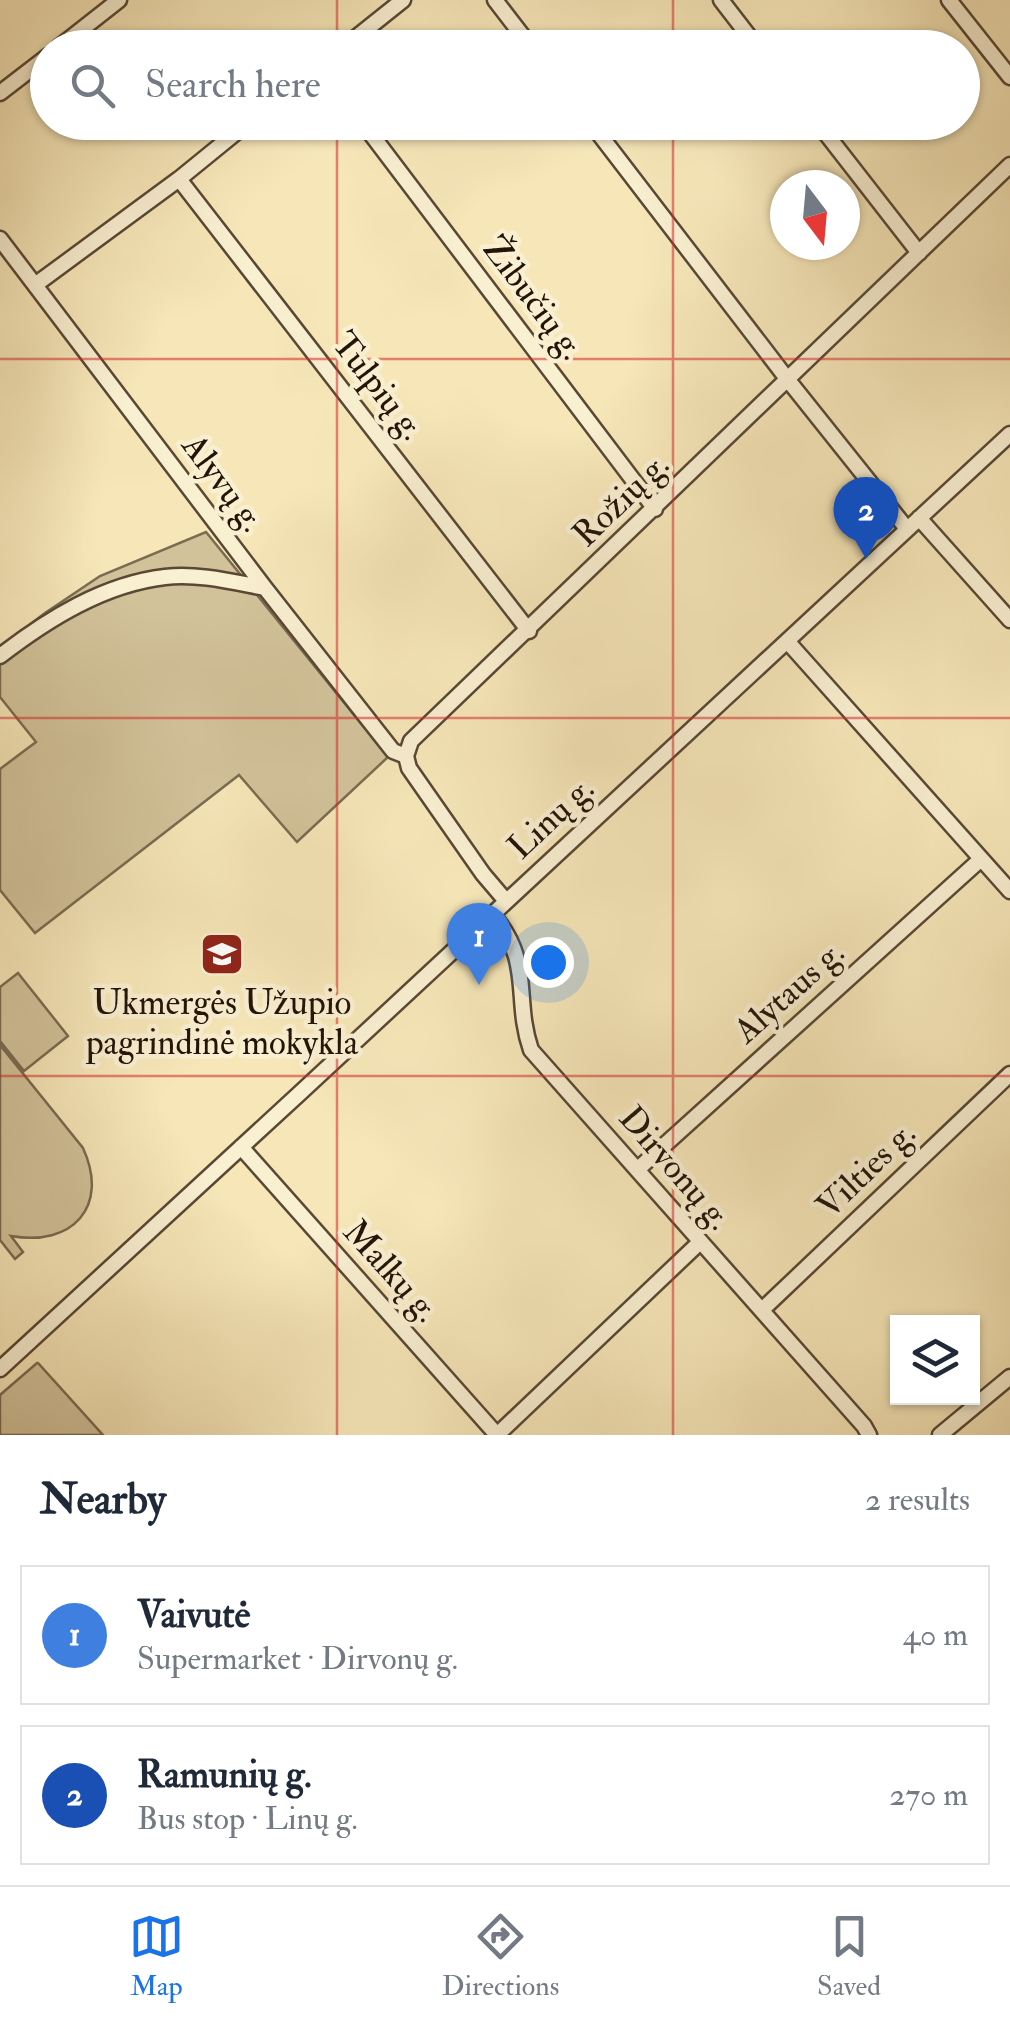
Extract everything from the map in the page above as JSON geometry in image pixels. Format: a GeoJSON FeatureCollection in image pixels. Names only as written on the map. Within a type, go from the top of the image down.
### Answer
{"type":"FeatureCollection","features":[{"type":"Feature","properties":{"kind":"street"},"geometry":{"type":"LineString","coordinates":[[80,30],[118,0]]}},
{"type":"Feature","properties":{"kind":"street"},"geometry":{"type":"LineString","coordinates":[[366,30],[404,0]]}},
{"type":"Feature","properties":{"kind":"street"},"geometry":{"type":"LineString","coordinates":[[495,0],[518,30]]}},
{"type":"Feature","properties":{"kind":"street"},"geometry":{"type":"LineString","coordinates":[[721,0],[744,30]]}},
{"type":"Feature","properties":{"kind":"street"},"geometry":{"type":"LineString","coordinates":[[950,0],[973,30]]}},
{"type":"Feature","properties":{"kind":"street"},"geometry":{"type":"LineString","coordinates":[[980,39],[1010,78]]}},
{"type":"Feature","properties":{"kind":"street"},"geometry":{"type":"LineString","coordinates":[[0,93],[30,70]]}},
{"type":"Feature","properties":{"kind":"street"},"geometry":{"type":"LineString","coordinates":[[35,285],[228,140]]}},
{"type":"Feature","properties":{"kind":"street","name":"Žibučių g."},"geometry":{"type":"LineString","coordinates":[[376,140],[655,509]]}},
{"type":"Feature","properties":{"kind":"street"},"geometry":{"type":"LineString","coordinates":[[604,140],[908,529]]}},
{"type":"Feature","properties":{"kind":"street"},"geometry":{"type":"LineString","coordinates":[[831,140],[919,253]]}},
{"type":"Feature","properties":{"kind":"street","name":"Rožių g."},"geometry":{"type":"LineString","coordinates":[[406,756],[411,742],[1010,165]]}},
{"type":"Feature","properties":{"kind":"street","name":"Tulpių g."},"geometry":{"type":"LineString","coordinates":[[180,179],[529,630]]}},
{"type":"Feature","properties":{"kind":"street","name":"Alyvų g."},"geometry":{"type":"LineString","coordinates":[[0,239],[393,751],[406,756]]}},
{"type":"Feature","properties":{"kind":"street","name":"Linų g."},"geometry":{"type":"LineString","coordinates":[[0,1368],[1010,434]]}},
{"type":"Feature","properties":{"kind":"street"},"geometry":{"type":"LineString","coordinates":[[920,518],[1010,620]]}},
{"type":"Feature","properties":{"kind":"street"},"geometry":{"type":"LineString","coordinates":[[0,656],[39,626],[106,592],[166,577],[215,578],[265,588]]}},
{"type":"Feature","properties":{"kind":"street"},"geometry":{"type":"LineString","coordinates":[[787,641],[1010,891]]}},
{"type":"Feature","properties":{"kind":"street"},"geometry":{"type":"LineString","coordinates":[[406,756],[409,768],[506,901]]}},
{"type":"Feature","properties":{"kind":"street","name":"Alytaus g."},"geometry":{"type":"LineString","coordinates":[[638,1170],[980,859]]}},
{"type":"Feature","properties":{"kind":"street","name":"Dirvonų g."},"geometry":{"type":"LineString","coordinates":[[492,914],[515,950],[520,967],[524,1032],[531,1050],[763,1309],[869,1435]]}},
{"type":"Feature","properties":{"kind":"street","name":"Vilties g."},"geometry":{"type":"LineString","coordinates":[[763,1309],[1010,1074]]}},
{"type":"Feature","properties":{"kind":"street","name":"Malkų g."},"geometry":{"type":"LineString","coordinates":[[241,1147],[497,1435]]}},
{"type":"Feature","properties":{"kind":"street"},"geometry":{"type":"LineString","coordinates":[[497,1435],[699,1242]]}},
{"type":"Feature","properties":{"kind":"street"},"geometry":{"type":"LineString","coordinates":[[940,1435],[1010,1377]]}},
{"type":"Feature","properties":{"kind":"shaded area"},"geometry":{"type":"Polygon","coordinates":[[[206,532],[388,757],[297,842],[239,775],[35,933],[0,890],[0,769],[36,742],[0,697],[0,647],[100,576],[206,532]]]}},
{"type":"Feature","properties":{"kind":"shaded area"},"geometry":{"type":"Polygon","coordinates":[[[18,973],[68,1036],[24,1071],[0,1041],[0,987],[18,973]]]}},
{"type":"Feature","properties":{"kind":"shaded area"},"geometry":{"type":"Polygon","coordinates":[[[0,1045],[83,1148],[92,1188],[88,1205],[68,1229],[33,1238],[11,1236],[23,1252],[15,1259],[0,1240],[0,1045]]]}},
{"type":"Feature","properties":{"kind":"shaded area"},"geometry":{"type":"Polygon","coordinates":[[[37,1363],[103,1435],[0,1435],[0,1395],[37,1363]]]}},
{"type":"Feature","properties":{"kind":"place","name":"Ramunių g."},"geometry":{"type":"Point","coordinates":[866,559]}},
{"type":"Feature","properties":{"kind":"place","name":"Ukmergės Užupio pagrindinė mokykla"},"geometry":{"type":"Point","coordinates":[222,954]}},
{"type":"Feature","properties":{"kind":"place","name":"Vaivutė"},"geometry":{"type":"Point","coordinates":[479,985]}}]}
